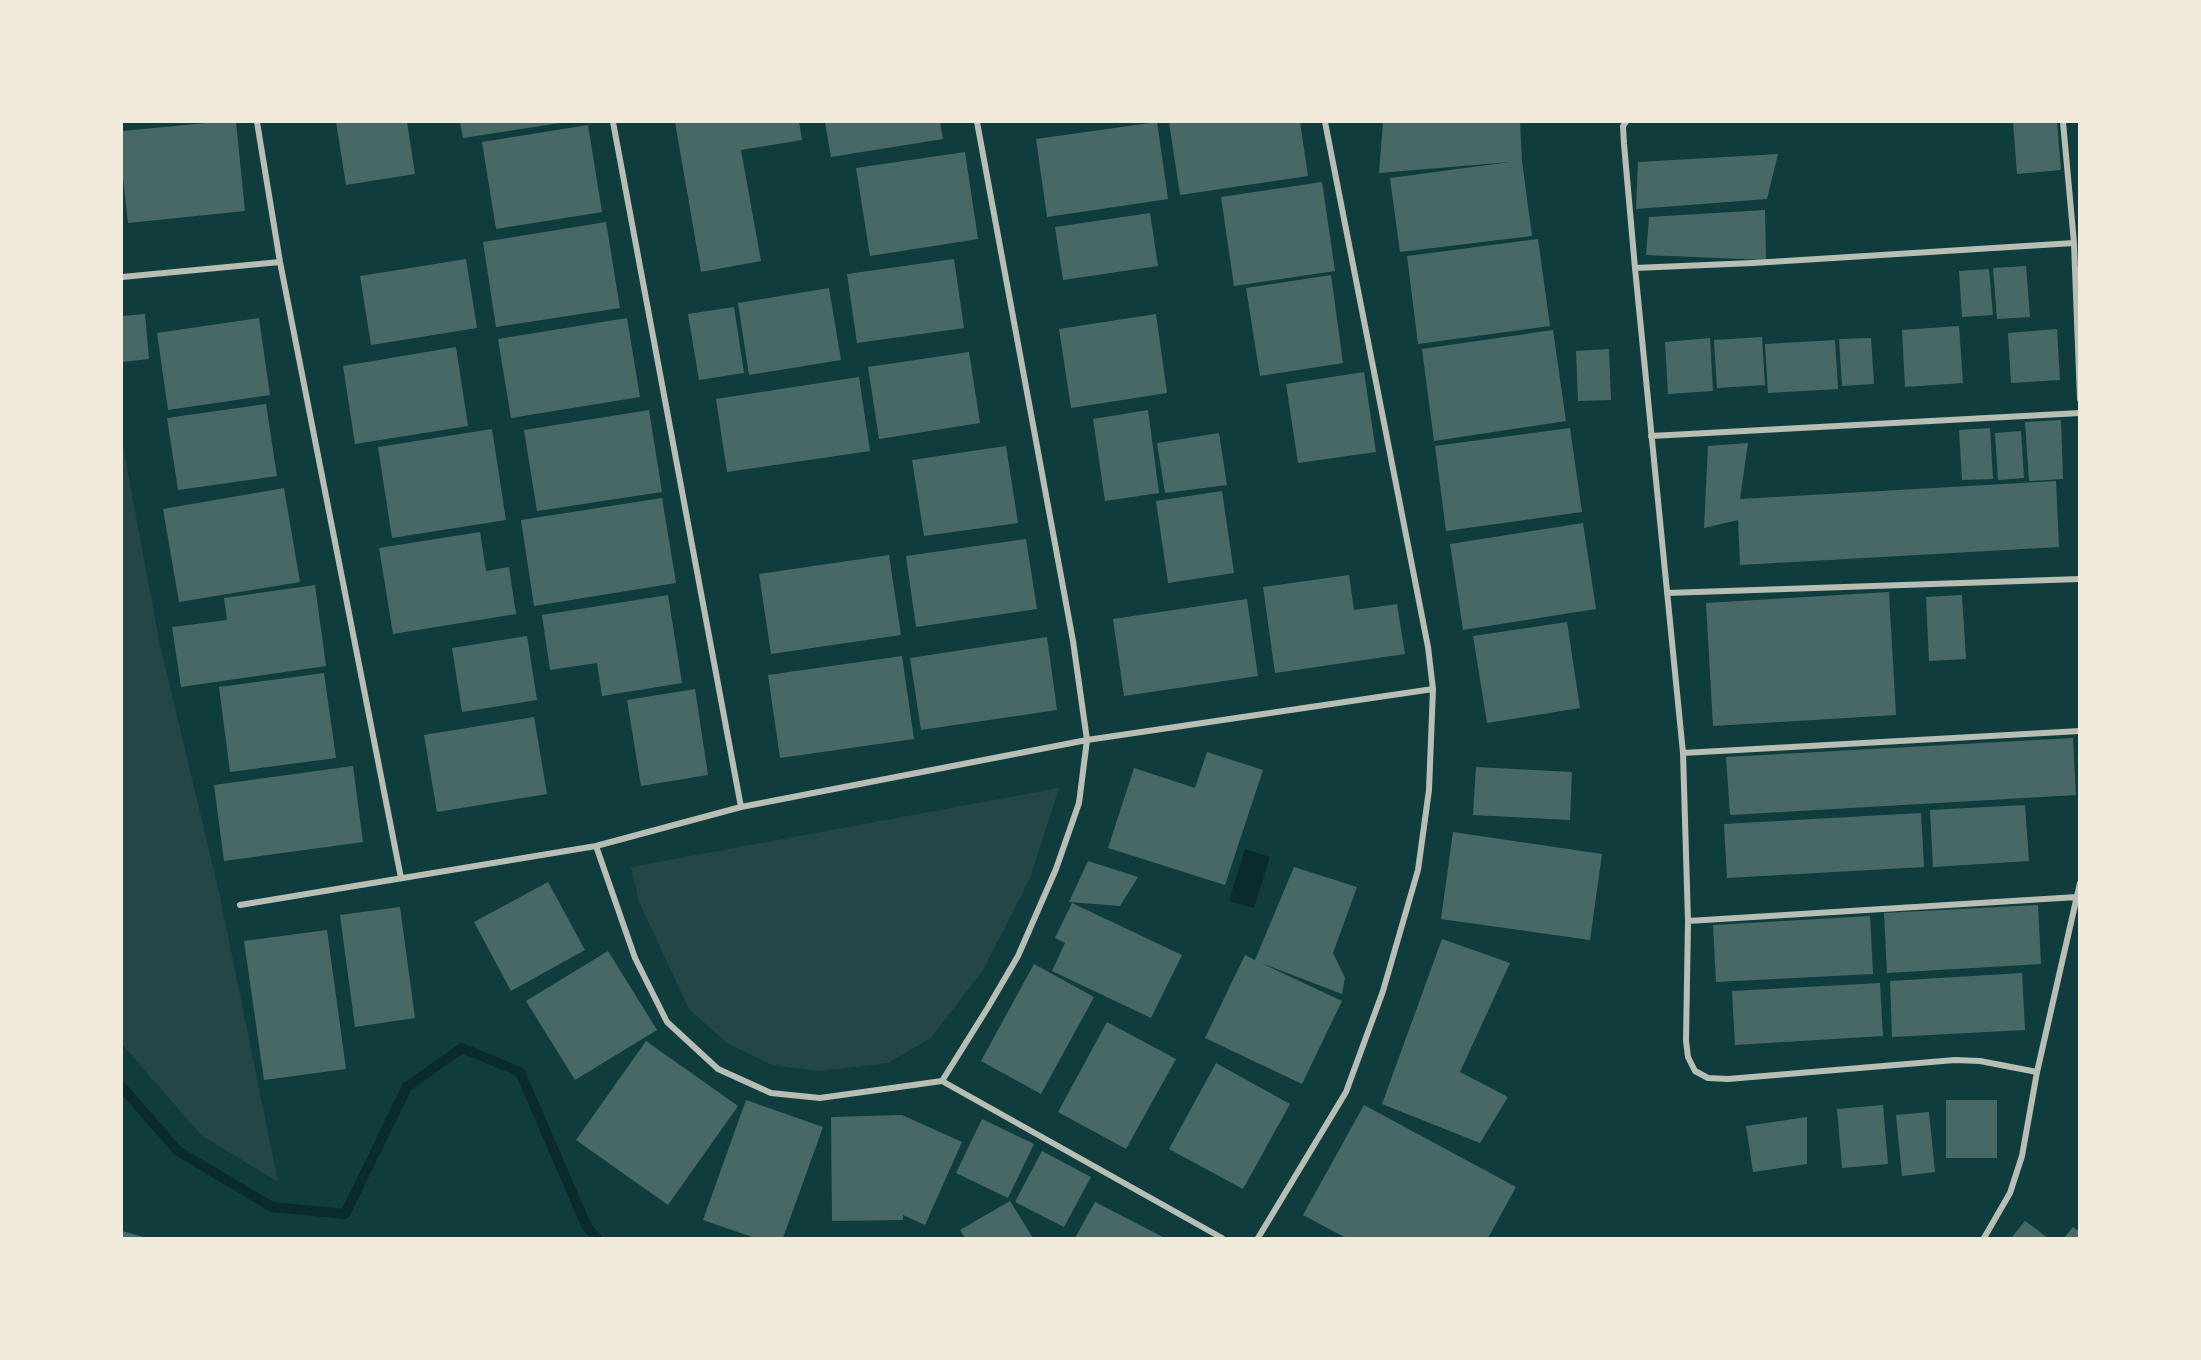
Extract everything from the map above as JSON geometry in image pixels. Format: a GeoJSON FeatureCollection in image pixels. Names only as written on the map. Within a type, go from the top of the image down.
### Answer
{"type":"FeatureCollection","features":[{"type":"Feature","properties":{"kind":"street"},"geometry":{"type":"LineString","coordinates":[[257,122],[280,262],[401,878]]}},
{"type":"Feature","properties":{"kind":"street"},"geometry":{"type":"LineString","coordinates":[[613,122],[741,807]]}},
{"type":"Feature","properties":{"kind":"street"},"geometry":{"type":"LineString","coordinates":[[942,1081],[1018,956],[1056,869],[1079,803],[1087,740],[1073,641],[977,122]]}},
{"type":"Feature","properties":{"kind":"street"},"geometry":{"type":"LineString","coordinates":[[1258,1239],[1346,1092],[1383,991],[1418,870],[1429,790],[1433,689],[1428,647],[1325,122]]}},
{"type":"Feature","properties":{"kind":"street"},"geometry":{"type":"LineString","coordinates":[[1626,122],[1623,126],[1624,144],[1635,268],[1683,753],[1688,921],[1686,1041],[1688,1057],[1695,1071],[1708,1078],[1728,1079],[1955,1060],[1980,1061],[2037,1072]]}},
{"type":"Feature","properties":{"kind":"street"},"geometry":{"type":"LineString","coordinates":[[2062,122],[2074,243],[2079,399]]}},
{"type":"Feature","properties":{"kind":"street"},"geometry":{"type":"LineString","coordinates":[[1635,268],[2074,243]]}},
{"type":"Feature","properties":{"kind":"street"},"geometry":{"type":"LineString","coordinates":[[122,277],[280,262]]}},
{"type":"Feature","properties":{"kind":"street"},"geometry":{"type":"LineString","coordinates":[[1651,436],[2079,414]]}},
{"type":"Feature","properties":{"kind":"street"},"geometry":{"type":"LineString","coordinates":[[1667,593],[2079,579]]}},
{"type":"Feature","properties":{"kind":"street"},"geometry":{"type":"LineString","coordinates":[[240,905],[596,846],[741,807],[1087,740],[1433,689]]}},
{"type":"Feature","properties":{"kind":"street"},"geometry":{"type":"LineString","coordinates":[[1683,753],[2079,731]]}},
{"type":"Feature","properties":{"kind":"street"},"geometry":{"type":"LineString","coordinates":[[596,846],[635,958],[667,1022],[718,1070],[771,1093],[820,1098],[942,1081],[1222,1239]]}},
{"type":"Feature","properties":{"kind":"street"},"geometry":{"type":"LineString","coordinates":[[1984,1239],[2010,1193],[2022,1156],[2037,1072],[2079,883]]}},
{"type":"Feature","properties":{"kind":"street"},"geometry":{"type":"LineString","coordinates":[[1688,921],[2077,897]]}},
{"type":"Feature","properties":{"kind":"shaded area"},"geometry":{"type":"Polygon","coordinates":[[[122,441],[160,645],[219,892],[278,1182],[201,1135],[122,1044],[122,441]]]}},
{"type":"Feature","properties":{"kind":"shaded area"},"geometry":{"type":"Polygon","coordinates":[[[1059,788],[1030,878],[983,970],[931,1038],[888,1063],[820,1071],[772,1065],[727,1043],[689,1009],[639,902],[631,867],[1059,788]]]}},
{"type":"Feature","properties":{"kind":"shaded area"},"geometry":{"type":"Polygon","coordinates":[[[1245,849],[1270,857],[1254,908],[1229,901],[1245,849]]]}},
{"type":"Feature","properties":{"kind":"building"},"geometry":{"type":"Polygon","coordinates":[[[236,122],[245,211],[128,223],[122,178],[122,131],[236,122]]]}},
{"type":"Feature","properties":{"kind":"building"},"geometry":{"type":"Polygon","coordinates":[[[336,122],[407,122],[415,174],[346,185],[336,122]]]}},
{"type":"Feature","properties":{"kind":"building"},"geometry":{"type":"Polygon","coordinates":[[[460,122],[560,122],[560,123],[463,138],[460,122]]]}},
{"type":"Feature","properties":{"kind":"building"},"geometry":{"type":"Polygon","coordinates":[[[675,122],[799,122],[802,140],[741,150],[761,261],[701,272],[675,122]]]}},
{"type":"Feature","properties":{"kind":"building"},"geometry":{"type":"Polygon","coordinates":[[[825,122],[940,122],[943,139],[831,157],[825,122]]]}},
{"type":"Feature","properties":{"kind":"building"},"geometry":{"type":"Polygon","coordinates":[[[1157,122],[1168,199],[1047,217],[1036,139],[1157,122]]]}},
{"type":"Feature","properties":{"kind":"building"},"geometry":{"type":"Polygon","coordinates":[[[1169,122],[1300,122],[1308,176],[1180,195],[1169,122]]]}},
{"type":"Feature","properties":{"kind":"building"},"geometry":{"type":"Polygon","coordinates":[[[1383,122],[1520,122],[1522,161],[1532,236],[1400,252],[1390,178],[1510,162],[1379,173],[1383,122]]]}},
{"type":"Feature","properties":{"kind":"building"},"geometry":{"type":"Polygon","coordinates":[[[2013,122],[2057,122],[2061,170],[2017,174],[2013,122]]]}},
{"type":"Feature","properties":{"kind":"building"},"geometry":{"type":"Polygon","coordinates":[[[588,125],[602,212],[496,229],[482,142],[588,125]]]}},
{"type":"Feature","properties":{"kind":"building"},"geometry":{"type":"Polygon","coordinates":[[[965,152],[978,239],[870,256],[856,168],[965,152]]]}},
{"type":"Feature","properties":{"kind":"building"},"geometry":{"type":"Polygon","coordinates":[[[1778,154],[1767,199],[1636,209],[1638,162],[1778,154]]]}},
{"type":"Feature","properties":{"kind":"building"},"geometry":{"type":"Polygon","coordinates":[[[1322,182],[1335,271],[1234,286],[1221,197],[1322,182]]]}},
{"type":"Feature","properties":{"kind":"building"},"geometry":{"type":"Polygon","coordinates":[[[1765,210],[1766,260],[1646,255],[1649,217],[1765,210]]]}},
{"type":"Feature","properties":{"kind":"building"},"geometry":{"type":"Polygon","coordinates":[[[1150,213],[1158,266],[1063,280],[1055,227],[1150,213]]]}},
{"type":"Feature","properties":{"kind":"building"},"geometry":{"type":"Polygon","coordinates":[[[606,222],[620,308],[496,327],[483,242],[606,222]]]}},
{"type":"Feature","properties":{"kind":"building"},"geometry":{"type":"Polygon","coordinates":[[[1538,239],[1550,326],[1418,344],[1407,256],[1538,239]]]}},
{"type":"Feature","properties":{"kind":"building"},"geometry":{"type":"Polygon","coordinates":[[[466,259],[477,328],[371,345],[360,276],[466,259]]]}},
{"type":"Feature","properties":{"kind":"building"},"geometry":{"type":"Polygon","coordinates":[[[954,259],[964,328],[857,343],[847,274],[954,259]]]}},
{"type":"Feature","properties":{"kind":"building"},"geometry":{"type":"Polygon","coordinates":[[[2026,266],[2030,317],[1997,319],[1993,268],[2026,266]]]}},
{"type":"Feature","properties":{"kind":"building"},"geometry":{"type":"Polygon","coordinates":[[[1989,269],[1993,315],[1962,317],[1959,271],[1989,269]]]}},
{"type":"Feature","properties":{"kind":"building"},"geometry":{"type":"Polygon","coordinates":[[[1331,275],[1343,363],[1260,376],[1246,288],[1331,275]]]}},
{"type":"Feature","properties":{"kind":"building"},"geometry":{"type":"Polygon","coordinates":[[[829,288],[841,360],[749,375],[738,303],[829,288]]]}},
{"type":"Feature","properties":{"kind":"building"},"geometry":{"type":"Polygon","coordinates":[[[734,307],[744,373],[699,380],[688,314],[734,307]]]}},
{"type":"Feature","properties":{"kind":"building"},"geometry":{"type":"Polygon","coordinates":[[[145,314],[149,359],[122,362],[122,316],[145,314]]]}},
{"type":"Feature","properties":{"kind":"building"},"geometry":{"type":"Polygon","coordinates":[[[1156,314],[1167,393],[1071,408],[1059,329],[1156,314]]]}},
{"type":"Feature","properties":{"kind":"building"},"geometry":{"type":"Polygon","coordinates":[[[259,318],[270,395],[168,410],[157,333],[259,318]]]}},
{"type":"Feature","properties":{"kind":"building"},"geometry":{"type":"Polygon","coordinates":[[[627,318],[640,397],[511,418],[498,339],[627,318]]]}},
{"type":"Feature","properties":{"kind":"building"},"geometry":{"type":"Polygon","coordinates":[[[1959,326],[1963,383],[1905,387],[1902,330],[1959,326]]]}},
{"type":"Feature","properties":{"kind":"building"},"geometry":{"type":"Polygon","coordinates":[[[2057,329],[2060,380],[2011,383],[2008,333],[2057,329]]]}},
{"type":"Feature","properties":{"kind":"building"},"geometry":{"type":"Polygon","coordinates":[[[1553,330],[1566,421],[1434,441],[1422,349],[1553,330]]]}},
{"type":"Feature","properties":{"kind":"building"},"geometry":{"type":"Polygon","coordinates":[[[1762,337],[1765,385],[1717,388],[1714,340],[1762,337]]]}},
{"type":"Feature","properties":{"kind":"building"},"geometry":{"type":"Polygon","coordinates":[[[1710,338],[1713,391],[1668,394],[1665,342],[1710,338]]]}},
{"type":"Feature","properties":{"kind":"building"},"geometry":{"type":"Polygon","coordinates":[[[1871,338],[1874,384],[1842,386],[1839,339],[1871,338]]]}},
{"type":"Feature","properties":{"kind":"building"},"geometry":{"type":"Polygon","coordinates":[[[1835,340],[1838,389],[1768,393],[1765,344],[1835,340]]]}},
{"type":"Feature","properties":{"kind":"building"},"geometry":{"type":"Polygon","coordinates":[[[456,347],[468,426],[355,444],[343,366],[456,347]]]}},
{"type":"Feature","properties":{"kind":"building"},"geometry":{"type":"Polygon","coordinates":[[[1609,349],[1611,400],[1578,401],[1576,351],[1609,349]]]}},
{"type":"Feature","properties":{"kind":"building"},"geometry":{"type":"Polygon","coordinates":[[[969,352],[980,423],[879,439],[868,367],[969,352]]]}},
{"type":"Feature","properties":{"kind":"building"},"geometry":{"type":"Polygon","coordinates":[[[1364,372],[1376,452],[1298,463],[1286,384],[1364,372]]]}},
{"type":"Feature","properties":{"kind":"building"},"geometry":{"type":"Polygon","coordinates":[[[859,377],[870,451],[727,472],[716,399],[859,377]]]}},
{"type":"Feature","properties":{"kind":"building"},"geometry":{"type":"Polygon","coordinates":[[[266,404],[277,476],[178,490],[167,418],[266,404]]]}},
{"type":"Feature","properties":{"kind":"building"},"geometry":{"type":"Polygon","coordinates":[[[649,410],[662,492],[537,511],[524,430],[649,410]]]}},
{"type":"Feature","properties":{"kind":"building"},"geometry":{"type":"Polygon","coordinates":[[[1148,410],[1159,493],[1105,501],[1093,419],[1148,410]]]}},
{"type":"Feature","properties":{"kind":"building"},"geometry":{"type":"Polygon","coordinates":[[[2061,420],[2063,479],[2029,481],[2025,422],[2061,420]]]}},
{"type":"Feature","properties":{"kind":"building"},"geometry":{"type":"Polygon","coordinates":[[[1570,428],[1582,512],[1446,531],[1435,446],[1570,428]]]}},
{"type":"Feature","properties":{"kind":"building"},"geometry":{"type":"Polygon","coordinates":[[[1990,428],[1993,479],[1962,480],[1959,430],[1990,428]]]}},
{"type":"Feature","properties":{"kind":"building"},"geometry":{"type":"Polygon","coordinates":[[[492,429],[506,520],[392,538],[378,447],[492,429]]]}},
{"type":"Feature","properties":{"kind":"building"},"geometry":{"type":"Polygon","coordinates":[[[2021,431],[2024,478],[1998,480],[1995,433],[2021,431]]]}},
{"type":"Feature","properties":{"kind":"building"},"geometry":{"type":"Polygon","coordinates":[[[1219,433],[1227,485],[1165,493],[1157,443],[1219,433]]]}},
{"type":"Feature","properties":{"kind":"building"},"geometry":{"type":"Polygon","coordinates":[[[1748,443],[1740,499],[2056,481],[2059,547],[1740,565],[1738,520],[1704,528],[1708,446],[1748,443]]]}},
{"type":"Feature","properties":{"kind":"building"},"geometry":{"type":"Polygon","coordinates":[[[1006,446],[1018,523],[924,536],[912,460],[1006,446]]]}},
{"type":"Feature","properties":{"kind":"building"},"geometry":{"type":"Polygon","coordinates":[[[284,488],[300,582],[179,602],[163,509],[284,488]]]}},
{"type":"Feature","properties":{"kind":"building"},"geometry":{"type":"Polygon","coordinates":[[[1222,491],[1234,573],[1168,583],[1156,501],[1222,491]]]}},
{"type":"Feature","properties":{"kind":"building"},"geometry":{"type":"Polygon","coordinates":[[[662,498],[676,583],[534,606],[521,520],[662,498]]]}},
{"type":"Feature","properties":{"kind":"building"},"geometry":{"type":"Polygon","coordinates":[[[1583,523],[1596,609],[1463,630],[1450,544],[1583,523]]]}},
{"type":"Feature","properties":{"kind":"building"},"geometry":{"type":"Polygon","coordinates":[[[480,532],[486,571],[509,567],[516,614],[393,634],[379,548],[480,532]]]}},
{"type":"Feature","properties":{"kind":"building"},"geometry":{"type":"Polygon","coordinates":[[[1026,539],[1037,609],[916,627],[906,556],[1026,539]]]}},
{"type":"Feature","properties":{"kind":"building"},"geometry":{"type":"Polygon","coordinates":[[[889,555],[901,635],[771,654],[759,574],[889,555]]]}},
{"type":"Feature","properties":{"kind":"building"},"geometry":{"type":"Polygon","coordinates":[[[1349,575],[1354,610],[1397,604],[1405,654],[1275,673],[1263,587],[1349,575]]]}},
{"type":"Feature","properties":{"kind":"building"},"geometry":{"type":"Polygon","coordinates":[[[315,585],[326,666],[181,687],[172,627],[227,620],[224,598],[315,585]]]}},
{"type":"Feature","properties":{"kind":"building"},"geometry":{"type":"Polygon","coordinates":[[[1889,592],[1896,715],[1713,726],[1706,603],[1889,592]]]}},
{"type":"Feature","properties":{"kind":"building"},"geometry":{"type":"Polygon","coordinates":[[[668,595],[682,683],[602,696],[597,663],[550,670],[542,615],[668,595]]]}},
{"type":"Feature","properties":{"kind":"building"},"geometry":{"type":"Polygon","coordinates":[[[1962,595],[1966,659],[1929,661],[1926,597],[1962,595]]]}},
{"type":"Feature","properties":{"kind":"building"},"geometry":{"type":"Polygon","coordinates":[[[1247,599],[1258,676],[1124,696],[1113,619],[1247,599]]]}},
{"type":"Feature","properties":{"kind":"building"},"geometry":{"type":"Polygon","coordinates":[[[1567,622],[1580,708],[1487,723],[1473,636],[1567,622]]]}},
{"type":"Feature","properties":{"kind":"building"},"geometry":{"type":"Polygon","coordinates":[[[527,636],[537,700],[462,712],[452,648],[527,636]]]}},
{"type":"Feature","properties":{"kind":"building"},"geometry":{"type":"Polygon","coordinates":[[[1047,637],[1057,710],[921,730],[910,658],[1047,637]]]}},
{"type":"Feature","properties":{"kind":"building"},"geometry":{"type":"Polygon","coordinates":[[[902,656],[914,739],[780,758],[768,675],[902,656]]]}},
{"type":"Feature","properties":{"kind":"building"},"geometry":{"type":"Polygon","coordinates":[[[324,673],[336,758],[230,772],[219,687],[324,673]]]}},
{"type":"Feature","properties":{"kind":"building"},"geometry":{"type":"Polygon","coordinates":[[[695,689],[708,775],[641,786],[627,700],[695,689]]]}},
{"type":"Feature","properties":{"kind":"building"},"geometry":{"type":"Polygon","coordinates":[[[534,717],[547,794],[437,812],[424,735],[534,717]]]}},
{"type":"Feature","properties":{"kind":"building"},"geometry":{"type":"Polygon","coordinates":[[[2073,738],[2076,795],[1730,815],[1726,757],[2073,738]]]}},
{"type":"Feature","properties":{"kind":"building"},"geometry":{"type":"Polygon","coordinates":[[[1207,752],[1263,770],[1225,885],[1108,848],[1134,768],[1195,788],[1207,752]]]}},
{"type":"Feature","properties":{"kind":"building"},"geometry":{"type":"Polygon","coordinates":[[[353,766],[363,842],[224,861],[214,785],[353,766]]]}},
{"type":"Feature","properties":{"kind":"building"},"geometry":{"type":"Polygon","coordinates":[[[1476,767],[1572,772],[1570,820],[1473,815],[1476,767]]]}},
{"type":"Feature","properties":{"kind":"building"},"geometry":{"type":"Polygon","coordinates":[[[2025,805],[2029,861],[1933,867],[1930,810],[2025,805]]]}},
{"type":"Feature","properties":{"kind":"building"},"geometry":{"type":"Polygon","coordinates":[[[1921,813],[1924,867],[1727,878],[1724,824],[1921,813]]]}},
{"type":"Feature","properties":{"kind":"building"},"geometry":{"type":"Polygon","coordinates":[[[1453,832],[1602,854],[1590,940],[1441,919],[1453,832]]]}},
{"type":"Feature","properties":{"kind":"building"},"geometry":{"type":"Polygon","coordinates":[[[1088,861],[1138,877],[1120,906],[1069,902],[1088,861]]]}},
{"type":"Feature","properties":{"kind":"building"},"geometry":{"type":"Polygon","coordinates":[[[1294,867],[1357,887],[1333,953],[1345,978],[1342,994],[1261,963],[1342,1001],[1302,1084],[1205,1038],[1245,955],[1255,960],[1294,867]]]}},
{"type":"Feature","properties":{"kind":"building"},"geometry":{"type":"Polygon","coordinates":[[[548,882],[585,950],[511,991],[474,922],[548,882]]]}},
{"type":"Feature","properties":{"kind":"building"},"geometry":{"type":"Polygon","coordinates":[[[1072,903],[1182,955],[1151,1018],[1052,971],[1065,943],[1055,938],[1072,903]]]}},
{"type":"Feature","properties":{"kind":"building"},"geometry":{"type":"Polygon","coordinates":[[[2038,905],[2041,964],[1887,973],[1884,913],[2038,905]]]}},
{"type":"Feature","properties":{"kind":"building"},"geometry":{"type":"Polygon","coordinates":[[[400,907],[415,1018],[355,1027],[340,915],[400,907]]]}},
{"type":"Feature","properties":{"kind":"building"},"geometry":{"type":"Polygon","coordinates":[[[1870,916],[1873,974],[1716,982],[1713,925],[1870,916]]]}},
{"type":"Feature","properties":{"kind":"building"},"geometry":{"type":"Polygon","coordinates":[[[327,930],[346,1069],[264,1080],[244,941],[327,930]]]}},
{"type":"Feature","properties":{"kind":"building"},"geometry":{"type":"Polygon","coordinates":[[[1442,939],[1510,963],[1460,1072],[1508,1097],[1480,1143],[1382,1104],[1442,939]]]}},
{"type":"Feature","properties":{"kind":"building"},"geometry":{"type":"Polygon","coordinates":[[[608,951],[657,1030],[575,1080],[526,1001],[608,951]]]}},
{"type":"Feature","properties":{"kind":"building"},"geometry":{"type":"Polygon","coordinates":[[[1034,964],[1094,997],[1041,1094],[981,1061],[1034,964]]]}},
{"type":"Feature","properties":{"kind":"building"},"geometry":{"type":"Polygon","coordinates":[[[2022,973],[2025,1030],[1892,1037],[1890,981],[2022,973]]]}},
{"type":"Feature","properties":{"kind":"building"},"geometry":{"type":"Polygon","coordinates":[[[1880,983],[1883,1036],[1735,1045],[1732,991],[1880,983]]]}},
{"type":"Feature","properties":{"kind":"building"},"geometry":{"type":"Polygon","coordinates":[[[1107,1022],[1176,1059],[1126,1149],[1058,1112],[1107,1022]]]}},
{"type":"Feature","properties":{"kind":"building"},"geometry":{"type":"Polygon","coordinates":[[[646,1041],[738,1106],[668,1205],[576,1140],[646,1041]]]}},
{"type":"Feature","properties":{"kind":"building"},"geometry":{"type":"Polygon","coordinates":[[[1216,1063],[1290,1104],[1243,1189],[1169,1149],[1216,1063]]]}},
{"type":"Feature","properties":{"kind":"building"},"geometry":{"type":"Polygon","coordinates":[[[746,1100],[823,1127],[783,1238],[755,1238],[703,1220],[746,1100]]]}},
{"type":"Feature","properties":{"kind":"building"},"geometry":{"type":"Polygon","coordinates":[[[1946,1100],[1997,1100],[1997,1158],[1946,1158],[1946,1100]]]}},
{"type":"Feature","properties":{"kind":"building"},"geometry":{"type":"Polygon","coordinates":[[[1364,1105],[1516,1187],[1488,1238],[1346,1238],[1303,1215],[1364,1105]]]}},
{"type":"Feature","properties":{"kind":"building"},"geometry":{"type":"Polygon","coordinates":[[[1883,1105],[1888,1164],[1842,1168],[1837,1109],[1883,1105]]]}},
{"type":"Feature","properties":{"kind":"building"},"geometry":{"type":"Polygon","coordinates":[[[1929,1112],[1935,1172],[1902,1176],[1896,1115],[1929,1112]]]}},
{"type":"Feature","properties":{"kind":"building"},"geometry":{"type":"Polygon","coordinates":[[[902,1115],[962,1142],[925,1225],[903,1215],[903,1220],[832,1221],[831,1117],[902,1115]]]}},
{"type":"Feature","properties":{"kind":"building"},"geometry":{"type":"Polygon","coordinates":[[[1807,1117],[1807,1164],[1753,1172],[1746,1126],[1807,1117]]]}},
{"type":"Feature","properties":{"kind":"building"},"geometry":{"type":"Polygon","coordinates":[[[982,1119],[1034,1144],[1008,1198],[956,1173],[982,1119]]]}},
{"type":"Feature","properties":{"kind":"building"},"geometry":{"type":"Polygon","coordinates":[[[1042,1151],[1091,1177],[1064,1227],[1015,1202],[1042,1151]]]}},
{"type":"Feature","properties":{"kind":"building"},"geometry":{"type":"Polygon","coordinates":[[[1010,1201],[1033,1238],[965,1238],[960,1230],[1010,1201]]]}},
{"type":"Feature","properties":{"kind":"building"},"geometry":{"type":"Polygon","coordinates":[[[1095,1202],[1165,1238],[1075,1238],[1095,1202]]]}},
{"type":"Feature","properties":{"kind":"building"},"geometry":{"type":"Polygon","coordinates":[[[2025,1221],[2048,1238],[2011,1238],[2025,1221]]]}},
{"type":"Feature","properties":{"kind":"building"},"geometry":{"type":"Polygon","coordinates":[[[2073,1227],[2080,1232],[2080,1238],[2064,1238],[2073,1227]]]}},
{"type":"Feature","properties":{"kind":"building"},"geometry":{"type":"Polygon","coordinates":[[[122,1231],[147,1238],[122,1238],[122,1231]]]}},
{"type":"Feature","properties":{"kind":"waterway"},"geometry":{"type":"LineString","coordinates":[[122,1087],[178,1151],[272,1207],[345,1214],[407,1087],[462,1048],[520,1072],[587,1227],[597,1238]]}}]}
